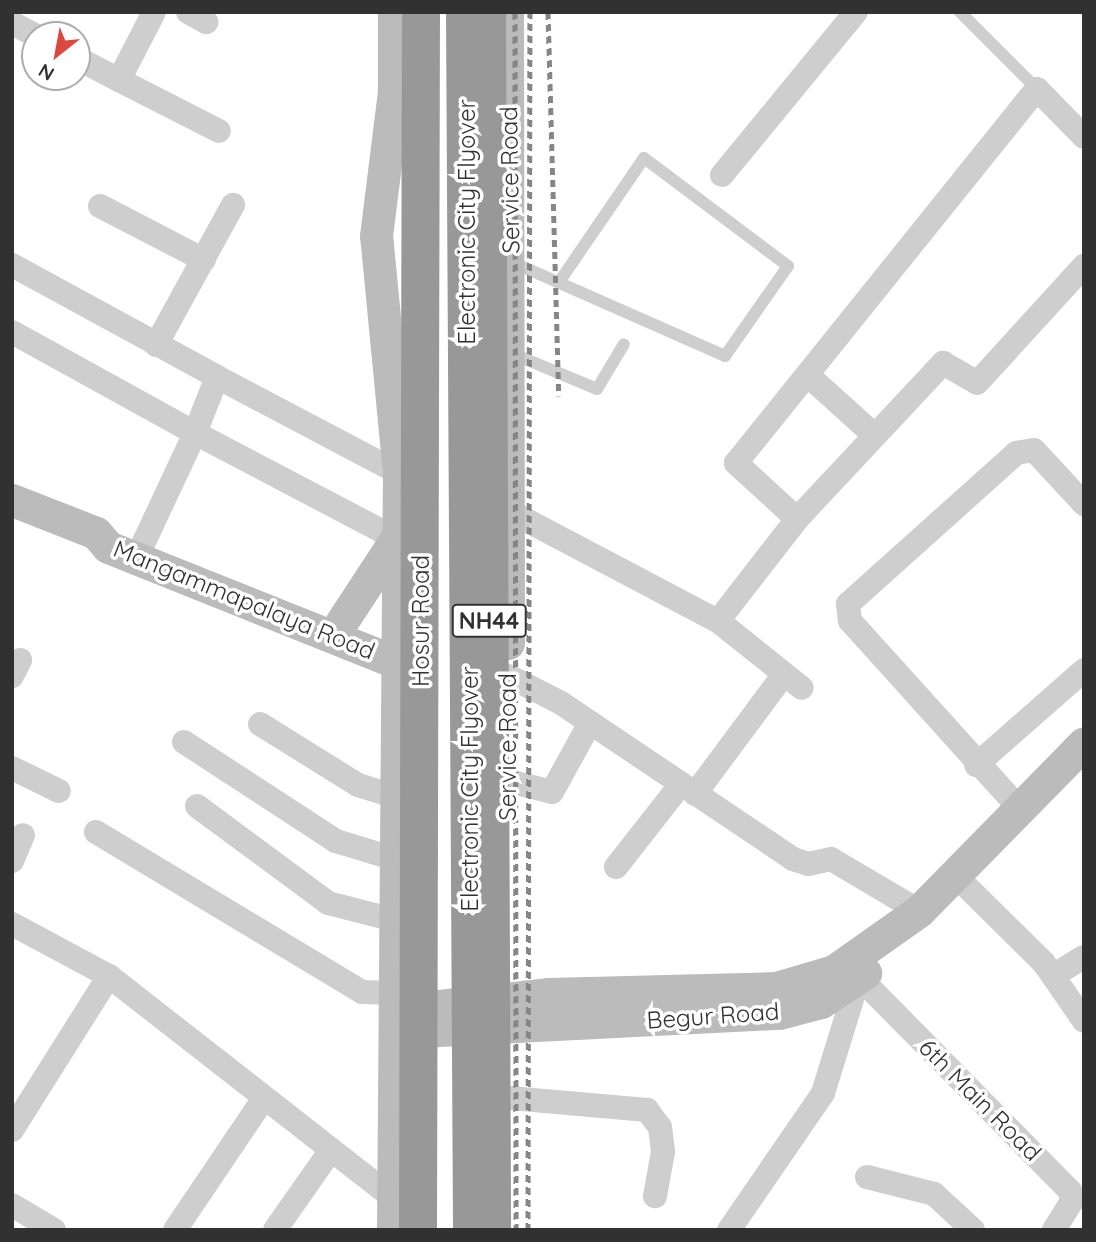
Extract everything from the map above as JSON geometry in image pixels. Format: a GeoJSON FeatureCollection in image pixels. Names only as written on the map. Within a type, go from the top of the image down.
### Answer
{"type":"FeatureCollection","features":[{"type":"Feature","properties":{"kind":"highway","name":"Hosur Road"},"geometry":{"type":"LineString","coordinates":[[418,1230],[411,1010],[422,379],[422,144],[403,36],[421,12]]}},
{"type":"Feature","properties":{"kind":"highway","name":"Electronic City Flyover"},"geometry":{"type":"LineString","coordinates":[[443,12],[447,1230]]}},
{"type":"Feature","properties":{"kind":"highway","name":"Electronic City Flyover"},"geometry":{"type":"LineString","coordinates":[[465,12],[472,1230]]}},
{"type":"Feature","properties":{"kind":"highway","name":"NH44"},"geometry":{"type":"LineString","coordinates":[[487,12],[500,1013],[492,1230]]}},
{"type":"Feature","properties":{"kind":"street"},"geometry":{"type":"LineString","coordinates":[[119,80],[154,12]]}},
{"type":"Feature","properties":{"kind":"street","name":"Service Road"},"geometry":{"type":"LineString","coordinates":[[507,12],[512,262],[508,781],[500,1013],[510,1098],[511,1230]]}},
{"type":"Feature","properties":{"kind":"street"},"geometry":{"type":"LineString","coordinates":[[722,175],[856,12]]}},
{"type":"Feature","properties":{"kind":"street"},"geometry":{"type":"LineString","coordinates":[[393,1214],[411,1010],[394,920],[399,473],[376,236],[403,36]]}},
{"type":"Feature","properties":{"kind":"street"},"geometry":{"type":"LineString","coordinates":[[91,65],[219,131]]}},
{"type":"Feature","properties":{"kind":"street"},"geometry":{"type":"LineString","coordinates":[[797,519],[736,463],[811,378],[1037,89],[1084,137]]}},
{"type":"Feature","properties":{"kind":"street"},"geometry":{"type":"LineString","coordinates":[[100,205],[204,260]]}},
{"type":"Feature","properties":{"kind":"street"},"geometry":{"type":"LineString","coordinates":[[156,345],[233,205]]}},
{"type":"Feature","properties":{"kind":"street"},"geometry":{"type":"LineString","coordinates":[[12,265],[156,345],[399,473]]}},
{"type":"Feature","properties":{"kind":"street"},"geometry":{"type":"LineString","coordinates":[[718,621],[797,519],[943,363],[977,383],[1084,266]]}},
{"type":"Feature","properties":{"kind":"street"},"geometry":{"type":"LineString","coordinates":[[12,332],[195,433],[380,530],[398,533]]}},
{"type":"Feature","properties":{"kind":"street"},"geometry":{"type":"LineString","coordinates":[[144,542],[195,433],[217,377]]}},
{"type":"Feature","properties":{"kind":"street"},"geometry":{"type":"LineString","coordinates":[[811,378],[874,435]]}},
{"type":"Feature","properties":{"kind":"street"},"geometry":{"type":"LineString","coordinates":[[1020,809],[976,765],[850,621],[848,604],[1016,453],[1034,450],[1084,504]]}},
{"type":"Feature","properties":{"kind":"street","name":"Mangammapalaya Road"},"geometry":{"type":"LineString","coordinates":[[12,500],[96,533],[108,547],[396,652]]}},
{"type":"Feature","properties":{"kind":"street"},"geometry":{"type":"LineString","coordinates":[[509,511],[718,621],[793,681],[616,867]]}},
{"type":"Feature","properties":{"kind":"street","name":"Mangammapalaya Road"},"geometry":{"type":"LineString","coordinates":[[96,533],[112,530],[144,542],[341,623],[396,652]]}},
{"type":"Feature","properties":{"kind":"street"},"geometry":{"type":"LineString","coordinates":[[341,623],[398,533]]}},
{"type":"Feature","properties":{"kind":"street"},"geometry":{"type":"LineString","coordinates":[[976,765],[1084,670]]}},
{"type":"Feature","properties":{"kind":"street"},"geometry":{"type":"LineString","coordinates":[[508,676],[590,723],[793,859],[808,864],[831,859],[919,911]]}},
{"type":"Feature","properties":{"kind":"street"},"geometry":{"type":"LineString","coordinates":[[508,781],[552,792],[590,723]]}},
{"type":"Feature","properties":{"kind":"street"},"geometry":{"type":"LineString","coordinates":[[260,724],[358,785],[395,796]]}},
{"type":"Feature","properties":{"kind":"street"},"geometry":{"type":"LineString","coordinates":[[184,742],[336,841],[395,859]]}},
{"type":"Feature","properties":{"kind":"street","name":"Begur Road"},"geometry":{"type":"LineString","coordinates":[[500,1013],[776,988],[834,971],[919,911],[1084,743]]}},
{"type":"Feature","properties":{"kind":"street"},"geometry":{"type":"LineString","coordinates":[[12,768],[59,792]]}},
{"type":"Feature","properties":{"kind":"street","name":"Begur Road"},"geometry":{"type":"LineString","coordinates":[[500,1013],[779,1013],[821,1002],[914,939],[1084,769]]}},
{"type":"Feature","properties":{"kind":"street"},"geometry":{"type":"LineString","coordinates":[[197,806],[328,903],[394,920]]}},
{"type":"Feature","properties":{"kind":"street"},"geometry":{"type":"LineString","coordinates":[[96,832],[362,992],[411,1010],[500,1013]]}},
{"type":"Feature","properties":{"kind":"street"},"geometry":{"type":"LineString","coordinates":[[12,861],[23,835]]}},
{"type":"Feature","properties":{"kind":"street"},"geometry":{"type":"LineString","coordinates":[[967,887],[1053,976],[1084,1021]]}},
{"type":"Feature","properties":{"kind":"street"},"geometry":{"type":"LineString","coordinates":[[12,924],[109,976],[331,1150],[393,1214]]}},
{"type":"Feature","properties":{"kind":"street"},"geometry":{"type":"LineString","coordinates":[[1053,976],[1084,957]]}},
{"type":"Feature","properties":{"kind":"street"},"geometry":{"type":"LineString","coordinates":[[12,1130],[109,976]]}},
{"type":"Feature","properties":{"kind":"street"},"geometry":{"type":"LineString","coordinates":[[729,1230],[823,1093],[859,977]]}},
{"type":"Feature","properties":{"kind":"street","name":"6th Main Road"},"geometry":{"type":"LineString","coordinates":[[859,977],[1070,1191],[1072,1201],[1054,1230]]}},
{"type":"Feature","properties":{"kind":"street"},"geometry":{"type":"LineString","coordinates":[[175,1230],[264,1098]]}},
{"type":"Feature","properties":{"kind":"street"},"geometry":{"type":"LineString","coordinates":[[510,1098],[646,1110],[660,1127],[663,1152],[654,1196]]}},
{"type":"Feature","properties":{"kind":"street"},"geometry":{"type":"LineString","coordinates":[[275,1230],[331,1150]]}},
{"type":"Feature","properties":{"kind":"street"},"geometry":{"type":"LineString","coordinates":[[867,1177],[934,1194],[973,1230]]}},
{"type":"Feature","properties":{"kind":"street"},"geometry":{"type":"LineString","coordinates":[[12,1205],[54,1230]]}},
{"type":"Feature","properties":{"kind":"lane"},"geometry":{"type":"LineString","coordinates":[[960,12],[1037,89]]}},
{"type":"Feature","properties":{"kind":"lane"},"geometry":{"type":"LineString","coordinates":[[405,190],[422,144]]}},
{"type":"Feature","properties":{"kind":"lane"},"geometry":{"type":"LineString","coordinates":[[512,262],[724,356],[788,266],[644,158],[559,282]]}},
{"type":"Feature","properties":{"kind":"lane"},"geometry":{"type":"LineString","coordinates":[[404,276],[422,379]]}},
{"type":"Feature","properties":{"kind":"lane"},"geometry":{"type":"LineString","coordinates":[[511,353],[597,389],[624,344]]}},
{"type":"Feature","properties":{"kind":"railway"},"geometry":{"type":"LineString","coordinates":[[515,12],[516,1230]]}},
{"type":"Feature","properties":{"kind":"railway"},"geometry":{"type":"LineString","coordinates":[[528,1230],[530,12]]}},
{"type":"Feature","properties":{"kind":"railway"},"geometry":{"type":"LineString","coordinates":[[548,12],[559,396]]}}]}
